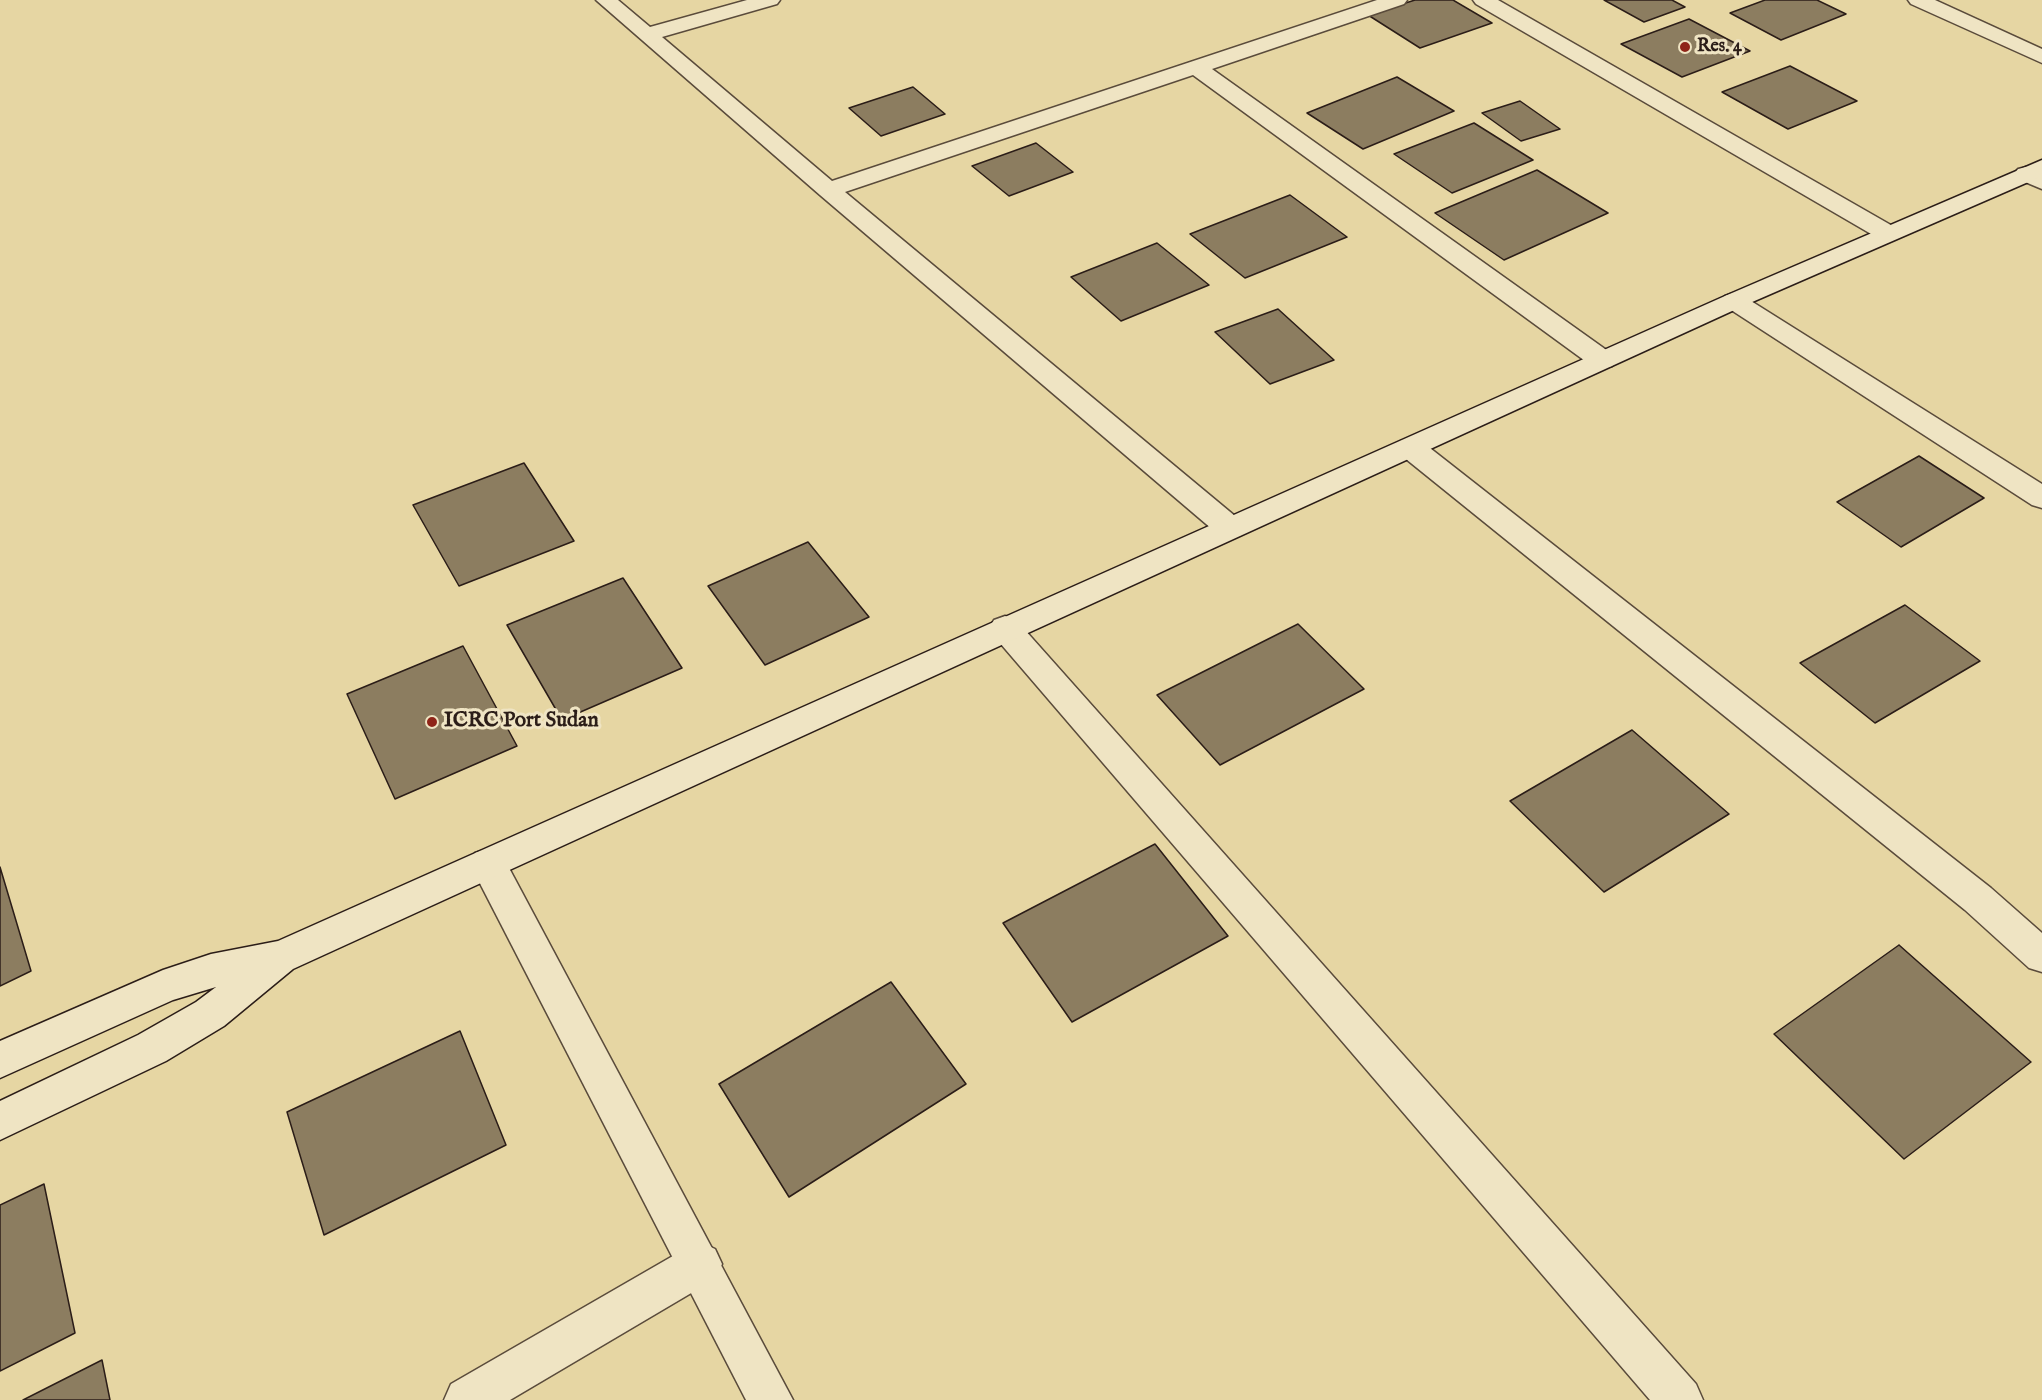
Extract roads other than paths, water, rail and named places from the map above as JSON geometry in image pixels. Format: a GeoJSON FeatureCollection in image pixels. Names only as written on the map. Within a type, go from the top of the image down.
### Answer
{"type":"FeatureCollection","features":[{"type":"Feature","properties":{"kind":"street"},"geometry":{"type":"LineString","coordinates":[[606,0],[1230,528]]}},
{"type":"Feature","properties":{"kind":"street"},"geometry":{"type":"LineString","coordinates":[[646,35],[770,0]]}},
{"type":"Feature","properties":{"kind":"street"},"geometry":{"type":"LineString","coordinates":[[828,190],[1195,67],[1368,4],[1397,0]]}},
{"type":"Feature","properties":{"kind":"street"},"geometry":{"type":"LineString","coordinates":[[1483,0],[1887,233]]}},
{"type":"Feature","properties":{"kind":"street"},"geometry":{"type":"LineString","coordinates":[[1918,0],[2042,57]]}},
{"type":"Feature","properties":{"kind":"street"},"geometry":{"type":"LineString","coordinates":[[1195,67],[1602,360]]}},
{"type":"Feature","properties":{"kind":"street"},"geometry":{"type":"LineString","coordinates":[[0,1060],[163,987],[212,971],[283,956],[1005,628],[1411,448],[1734,301],[1887,233],[2037,174]]}},
{"type":"Feature","properties":{"kind":"street"},"geometry":{"type":"LineString","coordinates":[[1734,301],[2042,498]]}},
{"type":"Feature","properties":{"kind":"street"},"geometry":{"type":"LineString","coordinates":[[1411,448],[1978,898],[2042,956]]}},
{"type":"Feature","properties":{"kind":"street"},"geometry":{"type":"LineString","coordinates":[[1005,628],[1680,1400]]}},
{"type":"Feature","properties":{"kind":"street"},"geometry":{"type":"LineString","coordinates":[[488,864],[770,1400]]}},
{"type":"Feature","properties":{"kind":"street"},"geometry":{"type":"LineString","coordinates":[[0,1121],[152,1048],[200,1020],[283,956]]}},
{"type":"Feature","properties":{"kind":"street"},"geometry":{"type":"LineString","coordinates":[[467,1400],[700,1264]]}},
{"type":"Feature","properties":{"kind":"place","name":"Res. 4"},"geometry":{"type":"Point","coordinates":[1685,47]}},
{"type":"Feature","properties":{"kind":"place","name":"ICRC Port Sudan"},"geometry":{"type":"Point","coordinates":[432,722]}}]}
